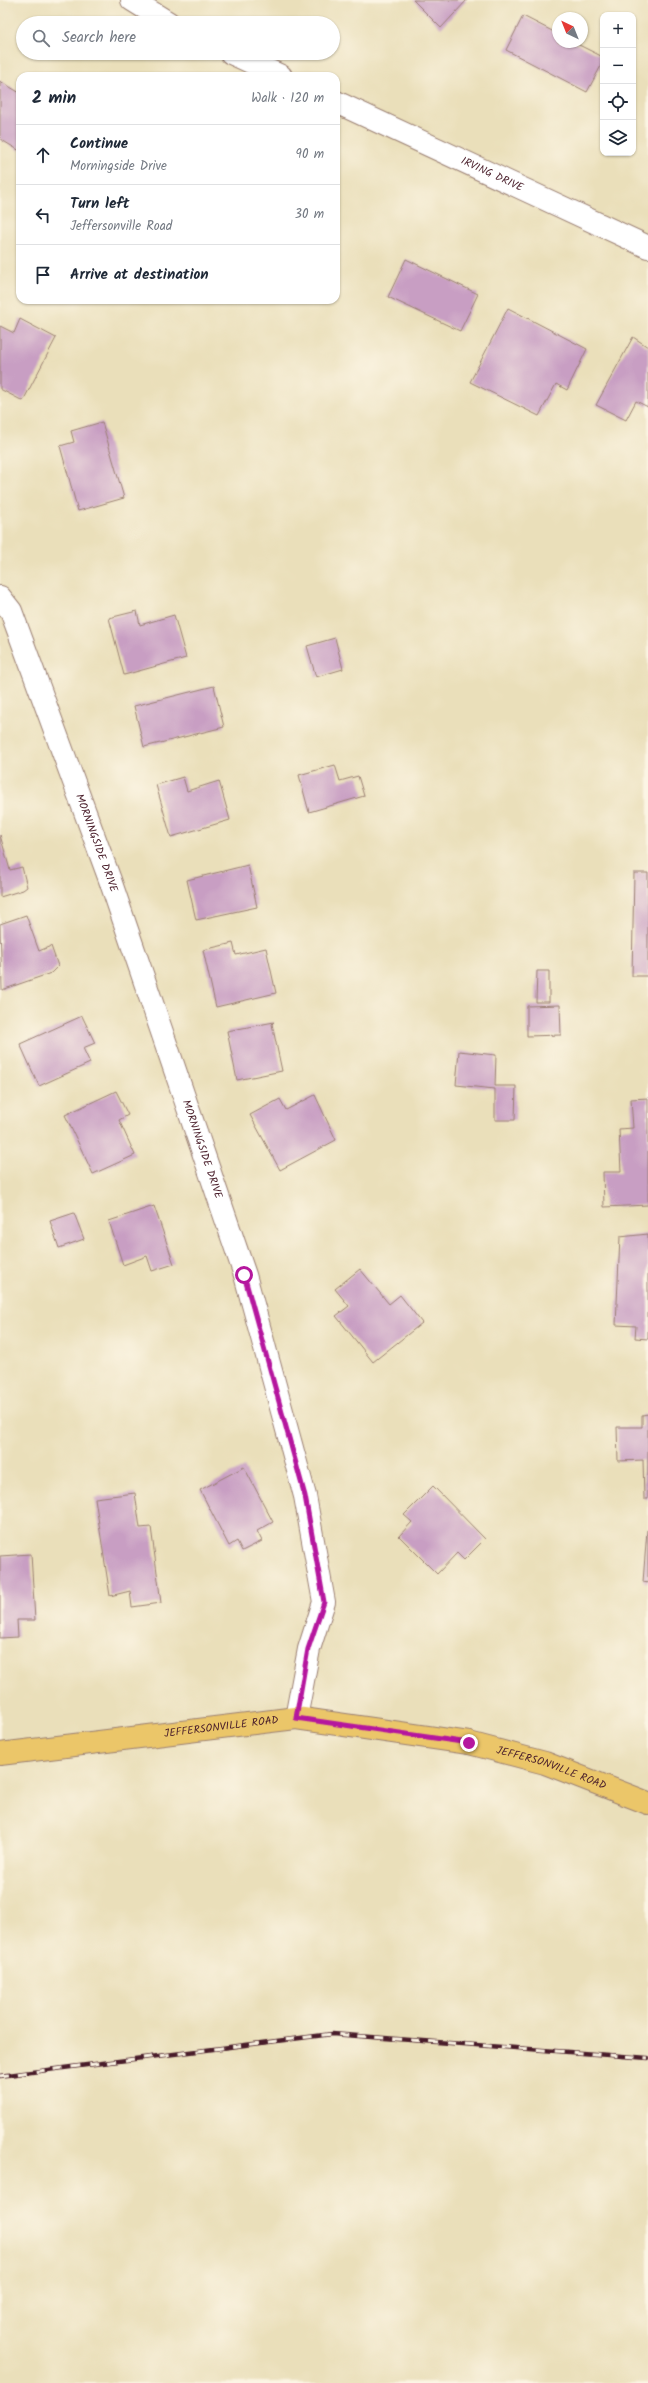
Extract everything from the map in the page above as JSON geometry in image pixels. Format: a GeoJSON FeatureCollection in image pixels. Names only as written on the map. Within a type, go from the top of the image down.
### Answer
{"type":"FeatureCollection","features":[{"type":"Feature","properties":{"kind":"main road","name":"JEFFERSONVILLE ROAD"},"geometry":{"type":"LineString","coordinates":[[0,1754],[296,1718],[469,1743],[545,1763],[648,1803]]}},
{"type":"Feature","properties":{"kind":"street"},"geometry":{"type":"LineString","coordinates":[[132,0],[158,16]]}},
{"type":"Feature","properties":{"kind":"street"},"geometry":{"type":"LineString","coordinates":[[246,60],[272,72]]}},
{"type":"Feature","properties":{"kind":"street","name":"IRVING DRIVE"},"geometry":{"type":"LineString","coordinates":[[340,104],[648,247]]}},
{"type":"Feature","properties":{"kind":"street","name":"MORNINGSIDE DRIVE"},"geometry":{"type":"LineString","coordinates":[[0,597],[11,611],[112,888],[244,1275],[278,1392],[305,1496],[324,1602],[308,1649],[296,1718]]}},
{"type":"Feature","properties":{"kind":"building"},"geometry":{"type":"Polygon","coordinates":[[[413,0],[467,0],[441,28],[413,0]]]}},
{"type":"Feature","properties":{"kind":"building"},"geometry":{"type":"Polygon","coordinates":[[[523,16],[552,31],[552,48],[585,48],[600,56],[600,68],[587,92],[506,50],[523,16]]]}},
{"type":"Feature","properties":{"kind":"building"},"geometry":{"type":"Polygon","coordinates":[[[0,81],[16,91],[16,149],[0,139],[0,81]]]}},
{"type":"Feature","properties":{"kind":"building"},"geometry":{"type":"Polygon","coordinates":[[[406,259],[478,294],[460,331],[388,297],[406,259]]]}},
{"type":"Feature","properties":{"kind":"building"},"geometry":{"type":"Polygon","coordinates":[[[508,308],[587,349],[567,390],[556,384],[539,416],[470,382],[508,308]]]}},
{"type":"Feature","properties":{"kind":"building"},"geometry":{"type":"Polygon","coordinates":[[[20,319],[56,338],[23,401],[0,389],[0,326],[14,333],[20,319]]]}},
{"type":"Feature","properties":{"kind":"building"},"geometry":{"type":"Polygon","coordinates":[[[633,337],[648,347],[648,407],[636,401],[626,420],[596,405],[633,337]]]}},
{"type":"Feature","properties":{"kind":"building"},"geometry":{"type":"Polygon","coordinates":[[[102,422],[124,498],[78,511],[60,446],[74,442],[71,431],[102,422]]]}},
{"type":"Feature","properties":{"kind":"building"},"geometry":{"type":"Polygon","coordinates":[[[137,611],[140,625],[174,615],[186,658],[124,675],[109,618],[137,611]]]}},
{"type":"Feature","properties":{"kind":"building"},"geometry":{"type":"Polygon","coordinates":[[[335,638],[343,669],[316,677],[307,646],[335,638]]]}},
{"type":"Feature","properties":{"kind":"building"},"geometry":{"type":"Polygon","coordinates":[[[214,686],[224,727],[144,747],[134,706],[214,686]]]}},
{"type":"Feature","properties":{"kind":"building"},"geometry":{"type":"Polygon","coordinates":[[[335,765],[340,781],[358,776],[364,796],[309,812],[299,775],[335,765]]]}},
{"type":"Feature","properties":{"kind":"building"},"geometry":{"type":"Polygon","coordinates":[[[183,777],[187,791],[219,781],[230,820],[171,837],[156,785],[183,777]]]}},
{"type":"Feature","properties":{"kind":"building"},"geometry":{"type":"Polygon","coordinates":[[[0,835],[10,870],[22,867],[27,887],[23,890],[0,897],[0,835]]]}},
{"type":"Feature","properties":{"kind":"building"},"geometry":{"type":"Polygon","coordinates":[[[248,865],[257,907],[196,920],[187,880],[248,865]]]}},
{"type":"Feature","properties":{"kind":"building"},"geometry":{"type":"Polygon","coordinates":[[[634,873],[648,873],[648,976],[632,976],[634,873]]]}},
{"type":"Feature","properties":{"kind":"building"},"geometry":{"type":"Polygon","coordinates":[[[26,915],[39,951],[51,946],[58,966],[51,973],[2,990],[0,924],[26,915]]]}},
{"type":"Feature","properties":{"kind":"building"},"geometry":{"type":"Polygon","coordinates":[[[233,943],[236,955],[266,948],[276,993],[216,1007],[203,950],[233,943]]]}},
{"type":"Feature","properties":{"kind":"building"},"geometry":{"type":"Polygon","coordinates":[[[537,971],[549,971],[549,1002],[536,1002],[537,971]]]}},
{"type":"Feature","properties":{"kind":"building"},"geometry":{"type":"Polygon","coordinates":[[[560,1005],[561,1035],[527,1036],[527,1006],[560,1005]]]}},
{"type":"Feature","properties":{"kind":"building"},"geometry":{"type":"Polygon","coordinates":[[[82,1016],[95,1043],[83,1048],[90,1063],[39,1086],[20,1044],[82,1016]]]}},
{"type":"Feature","properties":{"kind":"building"},"geometry":{"type":"Polygon","coordinates":[[[274,1022],[272,1024],[282,1071],[237,1080],[227,1031],[274,1022]]]}},
{"type":"Feature","properties":{"kind":"building"},"geometry":{"type":"Polygon","coordinates":[[[459,1051],[496,1055],[495,1086],[516,1086],[515,1120],[495,1120],[495,1089],[456,1085],[459,1051]]]}},
{"type":"Feature","properties":{"kind":"building"},"geometry":{"type":"Polygon","coordinates":[[[116,1091],[128,1115],[119,1120],[135,1155],[93,1174],[65,1115],[116,1091]]]}},
{"type":"Feature","properties":{"kind":"building"},"geometry":{"type":"Polygon","coordinates":[[[315,1095],[336,1140],[280,1170],[250,1115],[280,1099],[286,1110],[315,1095]]]}},
{"type":"Feature","properties":{"kind":"building"},"geometry":{"type":"Polygon","coordinates":[[[648,1098],[648,1205],[604,1207],[603,1172],[621,1172],[619,1129],[633,1128],[631,1099],[648,1098]]]}},
{"type":"Feature","properties":{"kind":"building"},"geometry":{"type":"Polygon","coordinates":[[[154,1206],[174,1264],[152,1271],[147,1256],[123,1265],[109,1221],[154,1206]]]}},
{"type":"Feature","properties":{"kind":"building"},"geometry":{"type":"Polygon","coordinates":[[[74,1213],[84,1239],[59,1248],[50,1221],[74,1213]]]}},
{"type":"Feature","properties":{"kind":"building"},"geometry":{"type":"Polygon","coordinates":[[[648,1234],[648,1339],[635,1338],[636,1326],[616,1325],[620,1237],[648,1234]]]}},
{"type":"Feature","properties":{"kind":"building"},"geometry":{"type":"Polygon","coordinates":[[[360,1269],[389,1304],[400,1295],[422,1323],[373,1362],[336,1316],[349,1306],[335,1289],[360,1269]]]}},
{"type":"Feature","properties":{"kind":"building"},"geometry":{"type":"Polygon","coordinates":[[[648,1414],[648,1499],[644,1499],[643,1460],[618,1461],[617,1427],[642,1427],[642,1415],[648,1414]]]}},
{"type":"Feature","properties":{"kind":"building"},"geometry":{"type":"Polygon","coordinates":[[[244,1467],[273,1522],[257,1531],[262,1541],[242,1551],[237,1541],[229,1546],[200,1490],[244,1467]]]}},
{"type":"Feature","properties":{"kind":"building"},"geometry":{"type":"Polygon","coordinates":[[[433,1486],[485,1539],[464,1560],[457,1553],[437,1574],[399,1536],[412,1522],[404,1515],[433,1486]]]}},
{"type":"Feature","properties":{"kind":"building"},"geometry":{"type":"Polygon","coordinates":[[[135,1493],[140,1528],[151,1527],[161,1603],[132,1607],[130,1591],[110,1596],[95,1498],[135,1493]]]}},
{"type":"Feature","properties":{"kind":"building"},"geometry":{"type":"Polygon","coordinates":[[[648,1530],[648,1583],[643,1582],[648,1530]]]}},
{"type":"Feature","properties":{"kind":"building"},"geometry":{"type":"Polygon","coordinates":[[[31,1554],[35,1620],[17,1620],[18,1637],[0,1638],[0,1556],[31,1554]]]}},
{"type":"Feature","properties":{"kind":"railway"},"geometry":{"type":"LineString","coordinates":[[0,2076],[332,2034],[648,2058]]}},
{"type":"Feature","properties":{"kind":"route"},"geometry":{"type":"LineString","coordinates":[[244,1275],[278,1392],[305,1496],[324,1602],[308,1649],[296,1718],[469,1743]]}}]}
